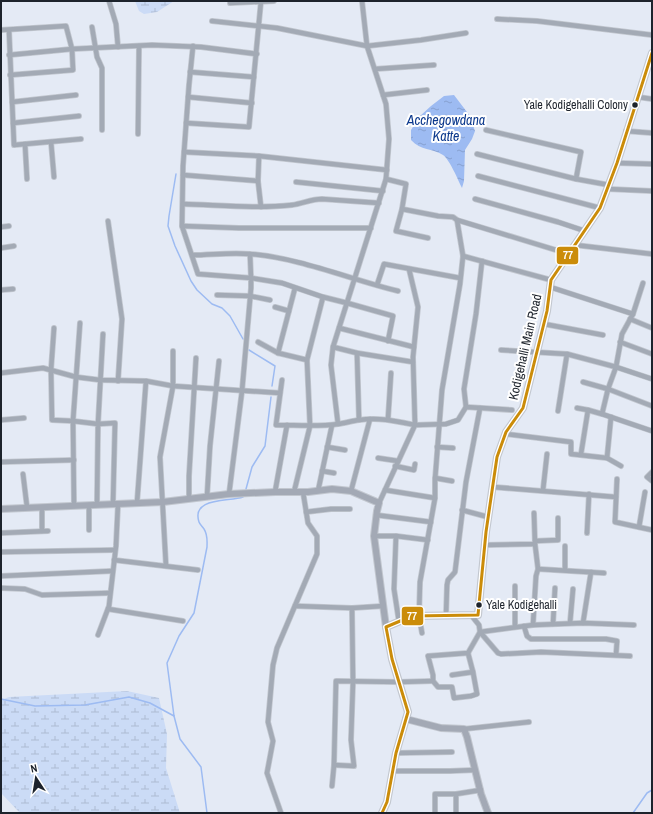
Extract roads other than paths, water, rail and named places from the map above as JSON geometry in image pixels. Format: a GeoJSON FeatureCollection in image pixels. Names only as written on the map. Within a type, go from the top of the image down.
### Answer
{"type":"FeatureCollection","features":[{"type":"Feature","properties":{"kind":"street"},"geometry":{"type":"LineString","coordinates":[[109,1],[116,24],[118,47]]}},
{"type":"Feature","properties":{"kind":"street"},"geometry":{"type":"LineString","coordinates":[[186,123],[249,127],[262,1]]}},
{"type":"Feature","properties":{"kind":"street"},"geometry":{"type":"LineString","coordinates":[[230,3],[274,1]]}},
{"type":"Feature","properties":{"kind":"street"},"geometry":{"type":"LineString","coordinates":[[338,424],[331,365],[333,347],[383,191],[386,179],[389,139],[386,104],[367,46],[362,1]]}},
{"type":"Feature","properties":{"kind":"street"},"geometry":{"type":"LineString","coordinates":[[497,20],[537,21],[652,35]]}},
{"type":"Feature","properties":{"kind":"street"},"geometry":{"type":"LineString","coordinates":[[212,21],[259,26],[367,46],[422,40],[466,33]]}},
{"type":"Feature","properties":{"kind":"street"},"geometry":{"type":"LineString","coordinates":[[1,30],[66,26],[72,48],[73,70],[10,75]]}},
{"type":"Feature","properties":{"kind":"street"},"geometry":{"type":"LineString","coordinates":[[92,27],[97,57],[102,68],[102,130]]}},
{"type":"Feature","properties":{"kind":"street"},"geometry":{"type":"LineString","coordinates":[[9,30],[14,145],[81,139]]}},
{"type":"Feature","properties":{"kind":"street"},"geometry":{"type":"LineString","coordinates":[[138,134],[139,46]]}},
{"type":"Feature","properties":{"kind":"street"},"geometry":{"type":"LineString","coordinates":[[9,55],[72,48],[139,46],[193,46],[257,54]]}},
{"type":"Feature","properties":{"kind":"street"},"geometry":{"type":"LineString","coordinates":[[193,46],[182,175],[182,226],[198,274],[250,278],[282,283],[323,297],[393,316],[388,341]]}},
{"type":"Feature","properties":{"kind":"street","name":"Kodigehalli Main Road"},"geometry":{"type":"LineString","coordinates":[[471,615],[478,615],[484,546],[497,457],[506,434],[523,408],[538,353],[551,280],[600,208],[617,163],[626,131],[652,54]]}},
{"type":"Feature","properties":{"kind":"street"},"geometry":{"type":"LineString","coordinates":[[375,69],[434,66]]}},
{"type":"Feature","properties":{"kind":"street"},"geometry":{"type":"LineString","coordinates":[[190,72],[254,78]]}},
{"type":"Feature","properties":{"kind":"street"},"geometry":{"type":"LineString","coordinates":[[383,95],[428,90]]}},
{"type":"Feature","properties":{"kind":"street"},"geometry":{"type":"LineString","coordinates":[[12,102],[76,95]]}},
{"type":"Feature","properties":{"kind":"street"},"geometry":{"type":"LineString","coordinates":[[638,97],[652,99]]}},
{"type":"Feature","properties":{"kind":"street"},"geometry":{"type":"LineString","coordinates":[[188,98],[252,103]]}},
{"type":"Feature","properties":{"kind":"street"},"geometry":{"type":"LineString","coordinates":[[13,123],[79,116]]}},
{"type":"Feature","properties":{"kind":"street"},"geometry":{"type":"LineString","coordinates":[[486,130],[581,152],[576,179]]}},
{"type":"Feature","properties":{"kind":"street"},"geometry":{"type":"LineString","coordinates":[[626,131],[652,133]]}},
{"type":"Feature","properties":{"kind":"street"},"geometry":{"type":"LineString","coordinates":[[52,142],[54,177]]}},
{"type":"Feature","properties":{"kind":"street"},"geometry":{"type":"LineString","coordinates":[[25,144],[27,179]]}},
{"type":"Feature","properties":{"kind":"street"},"geometry":{"type":"LineString","coordinates":[[184,152],[259,156],[387,170]]}},
{"type":"Feature","properties":{"kind":"street"},"geometry":{"type":"LineString","coordinates":[[477,154],[608,187],[652,191]]}},
{"type":"Feature","properties":{"kind":"street"},"geometry":{"type":"LineString","coordinates":[[259,156],[258,181],[261,207]]}},
{"type":"Feature","properties":{"kind":"street"},"geometry":{"type":"LineString","coordinates":[[617,163],[652,164]]}},
{"type":"Feature","properties":{"kind":"street"},"geometry":{"type":"LineString","coordinates":[[182,175],[258,181]]}},
{"type":"Feature","properties":{"kind":"street"},"geometry":{"type":"LineString","coordinates":[[478,176],[600,208]]}},
{"type":"Feature","properties":{"kind":"street"},"geometry":{"type":"LineString","coordinates":[[386,179],[406,184],[407,186],[396,231],[428,238]]}},
{"type":"Feature","properties":{"kind":"street"},"geometry":{"type":"LineString","coordinates":[[296,182],[383,191]]}},
{"type":"Feature","properties":{"kind":"street"},"geometry":{"type":"LineString","coordinates":[[183,204],[261,207],[293,205],[314,199],[379,203]]}},
{"type":"Feature","properties":{"kind":"street"},"geometry":{"type":"LineString","coordinates":[[475,199],[585,231]]}},
{"type":"Feature","properties":{"kind":"street"},"geometry":{"type":"LineString","coordinates":[[402,209],[438,216],[453,217],[457,220],[569,254]]}},
{"type":"Feature","properties":{"kind":"street"},"geometry":{"type":"LineString","coordinates":[[422,633],[419,616],[420,582],[435,498],[437,446],[442,390],[463,256],[457,220]]}},
{"type":"Feature","properties":{"kind":"street"},"geometry":{"type":"LineString","coordinates":[[108,221],[122,319],[118,382]]}},
{"type":"Feature","properties":{"kind":"street"},"geometry":{"type":"LineString","coordinates":[[1,227],[9,226]]}},
{"type":"Feature","properties":{"kind":"street"},"geometry":{"type":"LineString","coordinates":[[182,226],[239,228],[371,228]]}},
{"type":"Feature","properties":{"kind":"street"},"geometry":{"type":"LineString","coordinates":[[575,245],[652,254]]}},
{"type":"Feature","properties":{"kind":"street"},"geometry":{"type":"LineString","coordinates":[[1,248],[14,246]]}},
{"type":"Feature","properties":{"kind":"street"},"geometry":{"type":"LineString","coordinates":[[192,255],[250,254],[303,263],[355,280],[398,291]]}},
{"type":"Feature","properties":{"kind":"street"},"geometry":{"type":"LineString","coordinates":[[228,494],[242,391],[250,296],[250,254]]}},
{"type":"Feature","properties":{"kind":"street"},"geometry":{"type":"LineString","coordinates":[[463,256],[551,280]]}},
{"type":"Feature","properties":{"kind":"street"},"geometry":{"type":"LineString","coordinates":[[282,380],[276,425],[332,425],[359,420],[388,419],[414,426],[446,424],[458,420],[466,407],[464,389],[476,314],[482,261]]}},
{"type":"Feature","properties":{"kind":"street"},"geometry":{"type":"LineString","coordinates":[[377,285],[384,264],[460,278]]}},
{"type":"Feature","properties":{"kind":"street"},"geometry":{"type":"LineString","coordinates":[[382,813],[387,802],[396,753],[408,712],[392,659],[382,606],[374,536],[379,503],[414,426],[413,362],[418,307],[409,269]]}},
{"type":"Feature","properties":{"kind":"street"},"geometry":{"type":"LineString","coordinates":[[602,414],[608,389],[616,367],[622,334],[633,314],[643,284]]}},
{"type":"Feature","properties":{"kind":"street"},"geometry":{"type":"LineString","coordinates":[[550,287],[633,314]]}},
{"type":"Feature","properties":{"kind":"street"},"geometry":{"type":"LineString","coordinates":[[278,353],[296,288]]}},
{"type":"Feature","properties":{"kind":"street"},"geometry":{"type":"LineString","coordinates":[[1,290],[12,289]]}},
{"type":"Feature","properties":{"kind":"street"},"geometry":{"type":"LineString","coordinates":[[217,295],[250,296],[270,300]]}},
{"type":"Feature","properties":{"kind":"street"},"geometry":{"type":"LineString","coordinates":[[294,492],[310,426],[307,360],[323,297]]}},
{"type":"Feature","properties":{"kind":"street"},"geometry":{"type":"LineString","coordinates":[[275,307],[289,311]]}},
{"type":"Feature","properties":{"kind":"street"},"geometry":{"type":"LineString","coordinates":[[630,319],[652,328]]}},
{"type":"Feature","properties":{"kind":"street"},"geometry":{"type":"LineString","coordinates":[[74,506],[72,421],[80,323]]}},
{"type":"Feature","properties":{"kind":"street"},"geometry":{"type":"LineString","coordinates":[[544,324],[603,335]]}},
{"type":"Feature","properties":{"kind":"street"},"geometry":{"type":"LineString","coordinates":[[54,328],[51,370],[52,420],[98,424],[114,423],[116,504],[115,550],[108,609],[98,635]]}},
{"type":"Feature","properties":{"kind":"street"},"geometry":{"type":"LineString","coordinates":[[339,328],[414,347]]}},
{"type":"Feature","properties":{"kind":"street"},"geometry":{"type":"LineString","coordinates":[[97,504],[98,424],[103,334]]}},
{"type":"Feature","properties":{"kind":"street"},"geometry":{"type":"LineString","coordinates":[[258,342],[278,353],[307,360]]}},
{"type":"Feature","properties":{"kind":"street"},"geometry":{"type":"LineString","coordinates":[[620,342],[652,354]]}},
{"type":"Feature","properties":{"kind":"street"},"geometry":{"type":"LineString","coordinates":[[333,347],[357,353],[413,362]]}},
{"type":"Feature","properties":{"kind":"street"},"geometry":{"type":"LineString","coordinates":[[501,350],[567,354],[616,367],[652,379]]}},
{"type":"Feature","properties":{"kind":"street"},"geometry":{"type":"LineString","coordinates":[[166,566],[160,457],[173,386],[174,351]]}},
{"type":"Feature","properties":{"kind":"street"},"geometry":{"type":"LineString","coordinates":[[357,353],[359,420]]}},
{"type":"Feature","properties":{"kind":"street"},"geometry":{"type":"LineString","coordinates":[[558,411],[567,354]]}},
{"type":"Feature","properties":{"kind":"street"},"geometry":{"type":"LineString","coordinates":[[189,499],[196,358]]}},
{"type":"Feature","properties":{"kind":"street"},"geometry":{"type":"LineString","coordinates":[[207,497],[210,446],[219,361]]}},
{"type":"Feature","properties":{"kind":"street"},"geometry":{"type":"LineString","coordinates":[[1,373],[43,368],[76,377],[118,382],[146,381],[173,386],[280,393]]}},
{"type":"Feature","properties":{"kind":"street"},"geometry":{"type":"LineString","coordinates":[[388,419],[391,373]]}},
{"type":"Feature","properties":{"kind":"street"},"geometry":{"type":"LineString","coordinates":[[137,503],[146,381]]}},
{"type":"Feature","properties":{"kind":"street"},"geometry":{"type":"LineString","coordinates":[[583,382],[608,389],[652,406]]}},
{"type":"Feature","properties":{"kind":"street"},"geometry":{"type":"LineString","coordinates":[[466,407],[512,410]]}},
{"type":"Feature","properties":{"kind":"street"},"geometry":{"type":"LineString","coordinates":[[446,616],[447,585],[448,580],[455,572],[466,482],[480,408]]}},
{"type":"Feature","properties":{"kind":"street"},"geometry":{"type":"LineString","coordinates":[[577,408],[602,414],[652,431]]}},
{"type":"Feature","properties":{"kind":"street"},"geometry":{"type":"LineString","coordinates":[[581,454],[588,410]]}},
{"type":"Feature","properties":{"kind":"street"},"geometry":{"type":"LineString","coordinates":[[606,458],[611,417]]}},
{"type":"Feature","properties":{"kind":"street"},"geometry":{"type":"LineString","coordinates":[[1,420],[24,418]]}},
{"type":"Feature","properties":{"kind":"street"},"geometry":{"type":"LineString","coordinates":[[351,491],[370,419]]}},
{"type":"Feature","properties":{"kind":"street"},"geometry":{"type":"LineString","coordinates":[[275,492],[287,425]]}},
{"type":"Feature","properties":{"kind":"street"},"geometry":{"type":"LineString","coordinates":[[318,491],[332,425]]}},
{"type":"Feature","properties":{"kind":"street"},"geometry":{"type":"LineString","coordinates":[[506,434],[571,442],[571,454],[606,458],[621,466]]}},
{"type":"Feature","properties":{"kind":"street"},"geometry":{"type":"LineString","coordinates":[[437,446],[453,448]]}},
{"type":"Feature","properties":{"kind":"street"},"geometry":{"type":"LineString","coordinates":[[327,447],[345,450]]}},
{"type":"Feature","properties":{"kind":"street"},"geometry":{"type":"LineString","coordinates":[[543,490],[547,454]]}},
{"type":"Feature","properties":{"kind":"street"},"geometry":{"type":"LineString","coordinates":[[378,458],[398,461]]}},
{"type":"Feature","properties":{"kind":"street"},"geometry":{"type":"LineString","coordinates":[[1,462],[74,460]]}},
{"type":"Feature","properties":{"kind":"street"},"geometry":{"type":"LineString","coordinates":[[395,466],[414,470],[415,464]]}},
{"type":"Feature","properties":{"kind":"street"},"geometry":{"type":"LineString","coordinates":[[322,471],[334,473]]}},
{"type":"Feature","properties":{"kind":"street"},"geometry":{"type":"LineString","coordinates":[[652,472],[647,477],[652,481]]}},
{"type":"Feature","properties":{"kind":"street"},"geometry":{"type":"LineString","coordinates":[[23,474],[27,507]]}},
{"type":"Feature","properties":{"kind":"street"},"geometry":{"type":"LineString","coordinates":[[435,478],[452,481]]}},
{"type":"Feature","properties":{"kind":"street"},"geometry":{"type":"LineString","coordinates":[[617,478],[615,522],[652,530]]}},
{"type":"Feature","properties":{"kind":"street"},"geometry":{"type":"LineString","coordinates":[[493,487],[616,497]]}},
{"type":"Feature","properties":{"kind":"street"},"geometry":{"type":"LineString","coordinates":[[1,508],[163,502],[228,494],[303,492],[332,489],[351,491],[379,503]]}},
{"type":"Feature","properties":{"kind":"street"},"geometry":{"type":"LineString","coordinates":[[385,490],[435,498]]}},
{"type":"Feature","properties":{"kind":"street"},"geometry":{"type":"LineString","coordinates":[[280,813],[267,773],[273,742],[268,722],[277,648],[317,554],[317,536],[308,523],[303,492]]}},
{"type":"Feature","properties":{"kind":"street"},"geometry":{"type":"LineString","coordinates":[[639,527],[645,492]]}},
{"type":"Feature","properties":{"kind":"street"},"geometry":{"type":"LineString","coordinates":[[587,533],[589,494]]}},
{"type":"Feature","properties":{"kind":"street"},"geometry":{"type":"LineString","coordinates":[[88,530],[89,505]]}},
{"type":"Feature","properties":{"kind":"street"},"geometry":{"type":"LineString","coordinates":[[42,507],[42,531]]}},
{"type":"Feature","properties":{"kind":"street"},"geometry":{"type":"LineString","coordinates":[[306,512],[331,509],[350,509]]}},
{"type":"Feature","properties":{"kind":"street"},"geometry":{"type":"LineString","coordinates":[[462,510],[488,517]]}},
{"type":"Feature","properties":{"kind":"street"},"geometry":{"type":"LineString","coordinates":[[533,625],[538,569],[534,513]]}},
{"type":"Feature","properties":{"kind":"street"},"geometry":{"type":"LineString","coordinates":[[376,515],[431,522]]}},
{"type":"Feature","properties":{"kind":"street"},"geometry":{"type":"LineString","coordinates":[[484,546],[558,540],[558,518]]}},
{"type":"Feature","properties":{"kind":"street"},"geometry":{"type":"LineString","coordinates":[[1,533],[48,531]]}},
{"type":"Feature","properties":{"kind":"street"},"geometry":{"type":"LineString","coordinates":[[374,536],[396,536],[428,540]]}},
{"type":"Feature","properties":{"kind":"street"},"geometry":{"type":"LineString","coordinates":[[396,536],[394,589],[398,622]]}},
{"type":"Feature","properties":{"kind":"street"},"geometry":{"type":"LineString","coordinates":[[565,546],[565,570]]}},
{"type":"Feature","properties":{"kind":"street"},"geometry":{"type":"LineString","coordinates":[[1,552],[115,550]]}},
{"type":"Feature","properties":{"kind":"street"},"geometry":{"type":"LineString","coordinates":[[114,560],[198,570]]}},
{"type":"Feature","properties":{"kind":"street"},"geometry":{"type":"LineString","coordinates":[[538,569],[604,573]]}},
{"type":"Feature","properties":{"kind":"street"},"geometry":{"type":"LineString","coordinates":[[1,576],[112,572]]}},
{"type":"Feature","properties":{"kind":"street"},"geometry":{"type":"LineString","coordinates":[[583,623],[591,572]]}},
{"type":"Feature","properties":{"kind":"street"},"geometry":{"type":"LineString","coordinates":[[515,586],[515,627]]}},
{"type":"Feature","properties":{"kind":"street"},"geometry":{"type":"LineString","coordinates":[[1,588],[25,589],[42,595],[110,593]]}},
{"type":"Feature","properties":{"kind":"street"},"geometry":{"type":"LineString","coordinates":[[553,624],[555,588]]}},
{"type":"Feature","properties":{"kind":"street"},"geometry":{"type":"LineString","coordinates":[[570,623],[573,589]]}},
{"type":"Feature","properties":{"kind":"street"},"geometry":{"type":"LineString","coordinates":[[295,606],[352,608],[382,606]]}},
{"type":"Feature","properties":{"kind":"street"},"geometry":{"type":"LineString","coordinates":[[334,765],[354,766],[351,740],[353,682],[352,608]]}},
{"type":"Feature","properties":{"kind":"street"},"geometry":{"type":"LineString","coordinates":[[108,609],[184,621]]}},
{"type":"Feature","properties":{"kind":"street"},"geometry":{"type":"LineString","coordinates":[[386,626],[412,616],[471,615],[479,625],[480,632],[501,654],[541,652],[630,656]]}},
{"type":"Feature","properties":{"kind":"street"},"geometry":{"type":"LineString","coordinates":[[480,632],[533,625],[570,623],[634,625]]}},
{"type":"Feature","properties":{"kind":"street"},"geometry":{"type":"LineString","coordinates":[[524,626],[527,636],[531,639],[606,639],[617,641],[616,655]]}},
{"type":"Feature","properties":{"kind":"street"},"geometry":{"type":"LineString","coordinates":[[468,653],[428,656],[433,681],[438,687],[452,687],[454,698],[477,694],[468,653],[480,632]]}},
{"type":"Feature","properties":{"kind":"street"},"geometry":{"type":"LineString","coordinates":[[452,675],[473,672]]}},
{"type":"Feature","properties":{"kind":"street"},"geometry":{"type":"LineString","coordinates":[[332,786],[336,681],[433,681]]}},
{"type":"Feature","properties":{"kind":"street"},"geometry":{"type":"LineString","coordinates":[[406,719],[441,728],[464,729],[529,722]]}},
{"type":"Feature","properties":{"kind":"street"},"geometry":{"type":"LineString","coordinates":[[464,729],[488,813]]}},
{"type":"Feature","properties":{"kind":"street"},"geometry":{"type":"LineString","coordinates":[[396,753],[452,752]]}},
{"type":"Feature","properties":{"kind":"street"},"geometry":{"type":"LineString","coordinates":[[392,771],[475,770]]}},
{"type":"Feature","properties":{"kind":"street"},"geometry":{"type":"LineString","coordinates":[[435,813],[435,794],[456,794],[481,790]]}},
{"type":"Feature","properties":{"kind":"street"},"geometry":{"type":"LineString","coordinates":[[456,794],[456,813]]}},
{"type":"Feature","properties":{"kind":"water","name":"Acchegowdana Katte"},"geometry":{"type":"Polygon","coordinates":[[[454,95],[470,116],[475,131],[465,150],[464,181],[462,188],[451,166],[443,155],[423,148],[411,140],[411,130],[420,116],[444,96],[454,95]]]}},
{"type":"Feature","properties":{"kind":"waterway"},"geometry":{"type":"LineString","coordinates":[[176,174],[168,226],[175,246],[191,281],[197,290],[212,304],[222,308],[230,316],[243,339]]}},
{"type":"Feature","properties":{"kind":"waterway"},"geometry":{"type":"LineString","coordinates":[[249,350],[275,366],[272,386]]}},
{"type":"Feature","properties":{"kind":"waterway"},"geometry":{"type":"LineString","coordinates":[[246,489],[252,467],[265,446],[271,397]]}},
{"type":"Feature","properties":{"kind":"waterway"},"geometry":{"type":"LineString","coordinates":[[207,813],[201,767],[180,739],[174,716],[167,663],[179,636],[194,613],[207,547],[206,534],[204,528],[199,522],[198,514],[201,508],[206,504],[243,497]]}},
{"type":"Feature","properties":{"kind":"waterway"},"geometry":{"type":"LineString","coordinates":[[1,699],[35,706],[85,705],[129,697],[150,703],[174,716]]}},
{"type":"Feature","properties":{"kind":"waterway"},"geometry":{"type":"LineString","coordinates":[[633,813],[647,793],[652,790]]}},
{"type":"Feature","properties":{"kind":"place","name":"Yale Kodigehalli Colony"},"geometry":{"type":"Point","coordinates":[635,105]}},
{"type":"Feature","properties":{"kind":"place","name":"Yale Kodigehalli"},"geometry":{"type":"Point","coordinates":[479,605]}}]}
